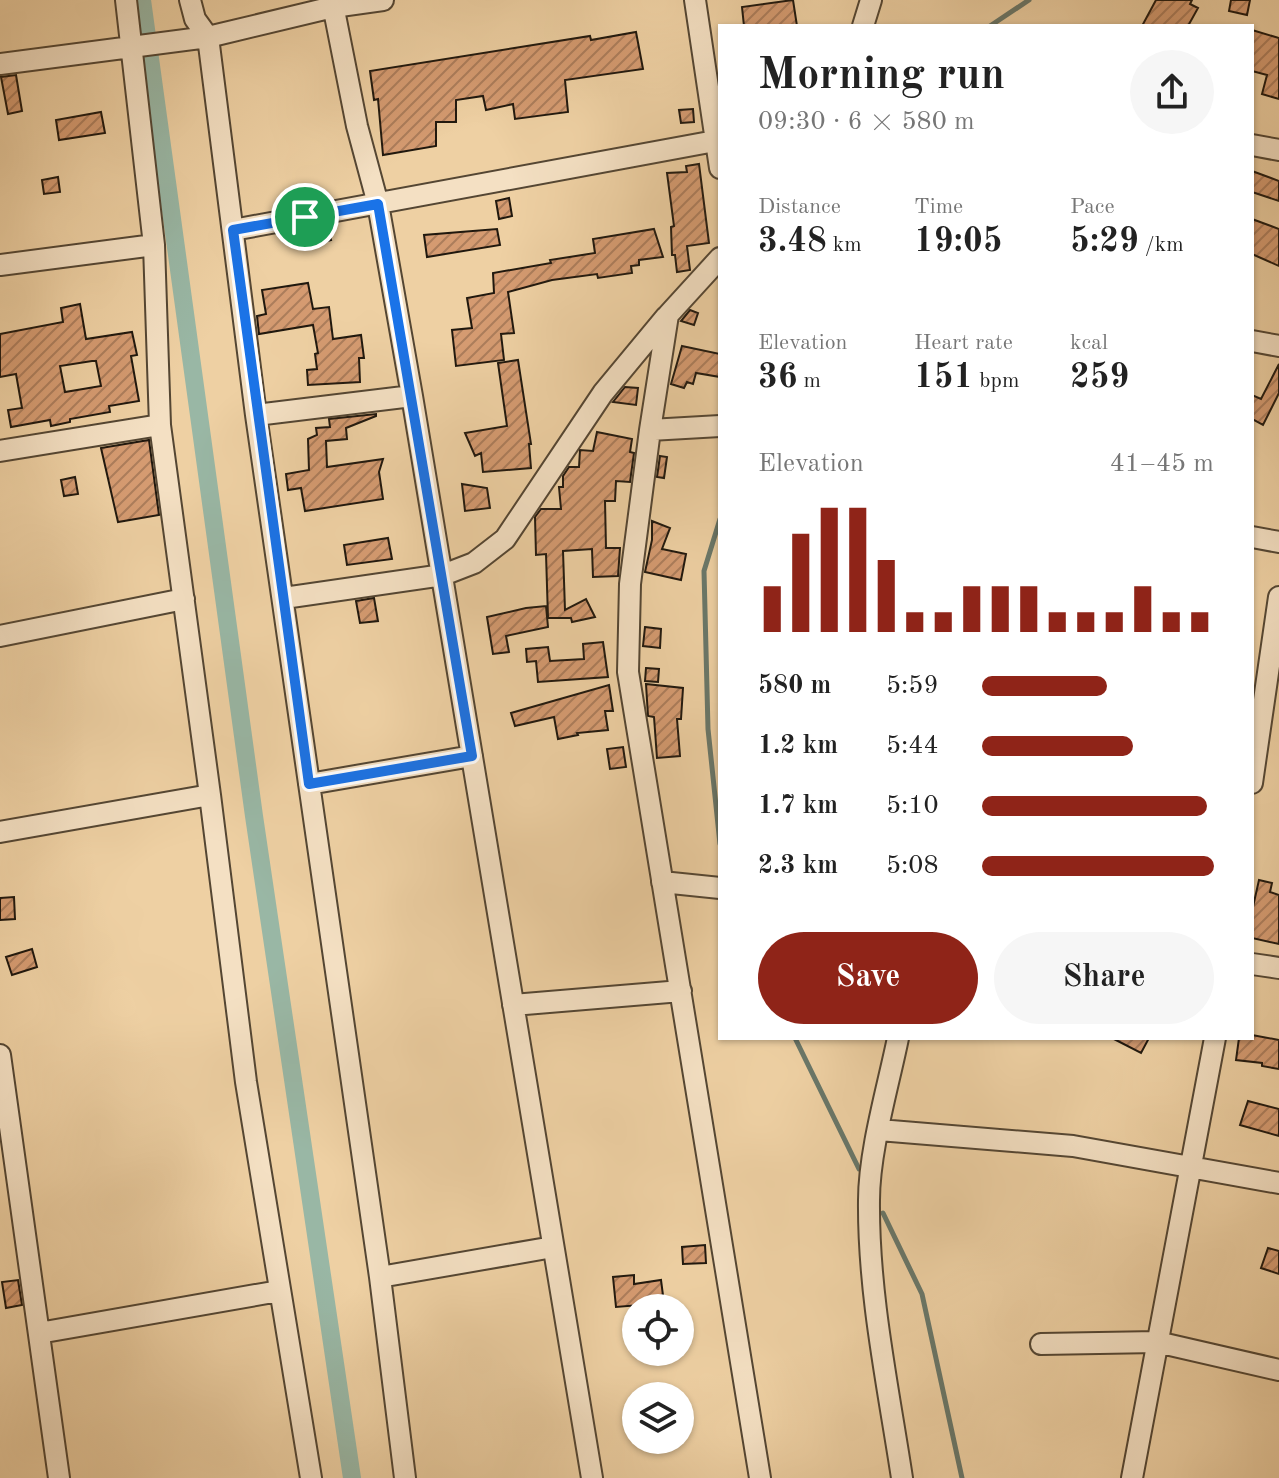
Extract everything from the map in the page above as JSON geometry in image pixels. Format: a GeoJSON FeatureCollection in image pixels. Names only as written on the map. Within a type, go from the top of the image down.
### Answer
{"type":"FeatureCollection","features":[{"type":"Feature","properties":{"kind":"street"},"geometry":{"type":"LineString","coordinates":[[126,0],[154,245],[160,425],[246,1082],[311,1478]]}},
{"type":"Feature","properties":{"kind":"street"},"geometry":{"type":"LineString","coordinates":[[190,0],[195,19],[208,37],[256,415],[380,1277],[405,1478]]}},
{"type":"Feature","properties":{"kind":"street"},"geometry":{"type":"LineString","coordinates":[[0,64],[208,37],[333,4],[383,0]]}},
{"type":"Feature","properties":{"kind":"street"},"geometry":{"type":"LineString","coordinates":[[695,0],[715,106],[718,157]]}},
{"type":"Feature","properties":{"kind":"street"},"geometry":{"type":"LineString","coordinates":[[864,24],[871,0]]}},
{"type":"Feature","properties":{"kind":"street"},"geometry":{"type":"LineString","coordinates":[[333,4],[357,126],[378,204],[412,396],[592,1478]]}},
{"type":"Feature","properties":{"kind":"street"},"geometry":{"type":"LineString","coordinates":[[233,230],[715,141]]}},
{"type":"Feature","properties":{"kind":"street"},"geometry":{"type":"LineString","coordinates":[[1254,145],[1279,150]]}},
{"type":"Feature","properties":{"kind":"street"},"geometry":{"type":"LineString","coordinates":[[0,265],[154,245]]}},
{"type":"Feature","properties":{"kind":"street"},"geometry":{"type":"LineString","coordinates":[[284,598],[443,575],[474,563],[505,539],[603,393],[718,260]]}},
{"type":"Feature","properties":{"kind":"street"},"geometry":{"type":"LineString","coordinates":[[668,315],[630,584],[628,672],[760,1478]]}},
{"type":"Feature","properties":{"kind":"street"},"geometry":{"type":"LineString","coordinates":[[1254,341],[1279,346]]}},
{"type":"Feature","properties":{"kind":"street"},"geometry":{"type":"LineString","coordinates":[[256,415],[412,396]]}},
{"type":"Feature","properties":{"kind":"street"},"geometry":{"type":"LineString","coordinates":[[0,451],[160,425]]}},
{"type":"Feature","properties":{"kind":"street"},"geometry":{"type":"LineString","coordinates":[[650,430],[718,426]]}},
{"type":"Feature","properties":{"kind":"street"},"geometry":{"type":"LineString","coordinates":[[1254,537],[1279,542]]}},
{"type":"Feature","properties":{"kind":"street"},"geometry":{"type":"LineString","coordinates":[[1254,773],[1264,724],[1279,597]]}},
{"type":"Feature","properties":{"kind":"street"},"geometry":{"type":"LineString","coordinates":[[0,636],[184,599]]}},
{"type":"Feature","properties":{"kind":"street"},"geometry":{"type":"LineString","coordinates":[[309,784],[472,756]]}},
{"type":"Feature","properties":{"kind":"street"},"geometry":{"type":"LineString","coordinates":[[0,832],[210,795]]}},
{"type":"Feature","properties":{"kind":"street"},"geometry":{"type":"LineString","coordinates":[[662,882],[718,888]]}},
{"type":"Feature","properties":{"kind":"street"},"geometry":{"type":"LineString","coordinates":[[1254,964],[1279,968]]}},
{"type":"Feature","properties":{"kind":"street"},"geometry":{"type":"LineString","coordinates":[[513,1005],[681,991]]}},
{"type":"Feature","properties":{"kind":"street"},"geometry":{"type":"LineString","coordinates":[[898,1040],[871,1166],[869,1199],[873,1283],[902,1478]]}},
{"type":"Feature","properties":{"kind":"street"},"geometry":{"type":"LineString","coordinates":[[1132,1478],[1215,1040]]}},
{"type":"Feature","properties":{"kind":"street"},"geometry":{"type":"LineString","coordinates":[[0,1055],[59,1478]]}},
{"type":"Feature","properties":{"kind":"street"},"geometry":{"type":"LineString","coordinates":[[879,1130],[1073,1146],[1279,1183]]}},
{"type":"Feature","properties":{"kind":"street"},"geometry":{"type":"LineString","coordinates":[[380,1277],[553,1247]]}},
{"type":"Feature","properties":{"kind":"street"},"geometry":{"type":"LineString","coordinates":[[39,1333],[279,1291]]}},
{"type":"Feature","properties":{"kind":"street"},"geometry":{"type":"LineString","coordinates":[[1041,1344],[1157,1342],[1279,1370]]}},
{"type":"Feature","properties":{"kind":"building"},"geometry":{"type":"Polygon","coordinates":[[[793,0],[797,24],[744,24],[742,7],[793,0]]]}},
{"type":"Feature","properties":{"kind":"building"},"geometry":{"type":"Polygon","coordinates":[[[1156,0],[1192,0],[1190,4],[1198,8],[1189,24],[1143,24],[1156,0]]]}},
{"type":"Feature","properties":{"kind":"building"},"geometry":{"type":"Polygon","coordinates":[[[1231,0],[1250,0],[1247,15],[1229,11],[1231,0]]]}},
{"type":"Feature","properties":{"kind":"building"},"geometry":{"type":"Polygon","coordinates":[[[1254,31],[1279,38],[1279,99],[1262,94],[1267,75],[1254,72],[1254,31]]]}},
{"type":"Feature","properties":{"kind":"building"},"geometry":{"type":"Polygon","coordinates":[[[636,32],[643,69],[565,80],[568,112],[515,119],[513,104],[486,110],[483,96],[456,100],[456,122],[436,122],[436,146],[383,155],[378,99],[374,100],[370,71],[590,36],[591,40],[636,32]]]}},
{"type":"Feature","properties":{"kind":"building"},"geometry":{"type":"Polygon","coordinates":[[[16,75],[22,111],[8,114],[1,77],[16,75]]]}},
{"type":"Feature","properties":{"kind":"building"},"geometry":{"type":"Polygon","coordinates":[[[693,109],[694,122],[681,123],[679,110],[693,109]]]}},
{"type":"Feature","properties":{"kind":"building"},"geometry":{"type":"Polygon","coordinates":[[[101,112],[105,133],[59,140],[56,120],[101,112]]]}},
{"type":"Feature","properties":{"kind":"building"},"geometry":{"type":"Polygon","coordinates":[[[699,164],[709,243],[687,246],[690,270],[677,272],[675,255],[672,255],[671,227],[674,226],[667,173],[687,172],[686,166],[699,164]]]}},
{"type":"Feature","properties":{"kind":"building"},"geometry":{"type":"Polygon","coordinates":[[[1254,172],[1279,181],[1279,201],[1254,193],[1254,172]]]}},
{"type":"Feature","properties":{"kind":"building"},"geometry":{"type":"Polygon","coordinates":[[[58,177],[60,192],[44,194],[42,180],[58,177]]]}},
{"type":"Feature","properties":{"kind":"building"},"geometry":{"type":"Polygon","coordinates":[[[509,198],[512,216],[499,219],[496,201],[509,198]]]}},
{"type":"Feature","properties":{"kind":"building"},"geometry":{"type":"Polygon","coordinates":[[[1254,220],[1279,229],[1279,266],[1254,255],[1254,220]]]}},
{"type":"Feature","properties":{"kind":"building"},"geometry":{"type":"Polygon","coordinates":[[[327,226],[331,240],[316,244],[311,229],[327,226]]]}},
{"type":"Feature","properties":{"kind":"building"},"geometry":{"type":"Polygon","coordinates":[[[497,229],[500,245],[427,257],[424,235],[497,229]]]}},
{"type":"Feature","properties":{"kind":"building"},"geometry":{"type":"Polygon","coordinates":[[[654,229],[663,257],[639,260],[639,265],[631,266],[632,273],[552,280],[508,292],[514,333],[501,334],[504,360],[456,366],[452,330],[472,328],[467,298],[494,293],[493,273],[595,253],[593,239],[654,229]]]}},
{"type":"Feature","properties":{"kind":"building"},"geometry":{"type":"Polygon","coordinates":[[[308,283],[313,309],[329,307],[333,339],[361,335],[364,358],[359,358],[360,382],[308,385],[307,370],[317,369],[315,354],[318,353],[313,325],[259,334],[257,316],[266,314],[262,290],[308,283]]]}},
{"type":"Feature","properties":{"kind":"building"},"geometry":{"type":"Polygon","coordinates":[[[80,304],[86,339],[132,332],[137,355],[131,356],[139,401],[109,406],[110,412],[70,419],[70,422],[51,426],[50,420],[11,427],[8,410],[22,408],[16,374],[0,377],[0,334],[63,322],[61,308],[80,304]],[[96,361],[60,366],[65,392],[101,386],[96,361]]]}},
{"type":"Feature","properties":{"kind":"building"},"geometry":{"type":"Polygon","coordinates":[[[690,310],[698,313],[694,325],[681,321],[690,310]]]}},
{"type":"Feature","properties":{"kind":"building"},"geometry":{"type":"Polygon","coordinates":[[[682,346],[718,354],[718,377],[696,373],[693,384],[687,382],[684,388],[671,384],[682,346]]]}},
{"type":"Feature","properties":{"kind":"building"},"geometry":{"type":"Polygon","coordinates":[[[518,360],[531,444],[531,468],[483,472],[481,453],[475,456],[465,433],[507,426],[498,363],[518,360]]]}},
{"type":"Feature","properties":{"kind":"building"},"geometry":{"type":"Polygon","coordinates":[[[1279,364],[1279,393],[1263,425],[1254,420],[1254,396],[1261,399],[1279,364]]]}},
{"type":"Feature","properties":{"kind":"building"},"geometry":{"type":"Polygon","coordinates":[[[625,387],[638,388],[636,405],[613,402],[625,387]]]}},
{"type":"Feature","properties":{"kind":"building"},"geometry":{"type":"Polygon","coordinates":[[[376,414],[346,428],[347,439],[326,441],[327,467],[383,459],[379,472],[383,499],[305,511],[301,488],[288,490],[286,474],[309,470],[308,439],[317,435],[316,428],[330,427],[329,419],[376,414]]]}},
{"type":"Feature","properties":{"kind":"building"},"geometry":{"type":"Polygon","coordinates":[[[597,432],[632,439],[630,452],[634,453],[630,482],[616,481],[615,501],[605,501],[606,548],[620,548],[618,576],[593,577],[592,549],[563,551],[565,610],[586,599],[595,617],[572,622],[571,618],[548,618],[546,554],[536,555],[535,517],[541,509],[561,509],[559,487],[563,487],[563,476],[569,467],[579,467],[580,450],[593,451],[597,432]]]}},
{"type":"Feature","properties":{"kind":"building"},"geometry":{"type":"Polygon","coordinates":[[[149,440],[159,515],[118,522],[101,448],[149,440]]]}},
{"type":"Feature","properties":{"kind":"building"},"geometry":{"type":"Polygon","coordinates":[[[660,456],[667,457],[664,478],[657,477],[660,456]]]}},
{"type":"Feature","properties":{"kind":"building"},"geometry":{"type":"Polygon","coordinates":[[[75,477],[78,494],[64,496],[61,480],[75,477]]]}},
{"type":"Feature","properties":{"kind":"building"},"geometry":{"type":"Polygon","coordinates":[[[462,484],[487,488],[490,508],[465,511],[462,484]]]}},
{"type":"Feature","properties":{"kind":"building"},"geometry":{"type":"Polygon","coordinates":[[[652,521],[670,528],[662,549],[686,554],[681,580],[645,572],[652,540],[652,521]]]}},
{"type":"Feature","properties":{"kind":"building"},"geometry":{"type":"Polygon","coordinates":[[[388,538],[392,559],[347,565],[344,545],[388,538]]]}},
{"type":"Feature","properties":{"kind":"building"},"geometry":{"type":"Polygon","coordinates":[[[374,598],[378,621],[360,623],[356,601],[374,598]]]}},
{"type":"Feature","properties":{"kind":"building"},"geometry":{"type":"Polygon","coordinates":[[[546,606],[548,627],[506,636],[509,652],[493,654],[487,617],[546,606]]]}},
{"type":"Feature","properties":{"kind":"building"},"geometry":{"type":"Polygon","coordinates":[[[645,627],[661,629],[660,648],[643,646],[645,627]]]}},
{"type":"Feature","properties":{"kind":"building"},"geometry":{"type":"Polygon","coordinates":[[[603,642],[608,677],[538,682],[536,661],[527,662],[526,649],[548,647],[550,661],[584,659],[583,644],[603,642]]]}},
{"type":"Feature","properties":{"kind":"building"},"geometry":{"type":"Polygon","coordinates":[[[646,668],[659,669],[658,682],[645,681],[646,668]]]}},
{"type":"Feature","properties":{"kind":"building"},"geometry":{"type":"Polygon","coordinates":[[[646,684],[683,688],[681,719],[677,719],[680,756],[657,758],[654,717],[648,716],[646,684]]]}},
{"type":"Feature","properties":{"kind":"building"},"geometry":{"type":"Polygon","coordinates":[[[609,685],[613,711],[605,711],[608,730],[577,733],[558,739],[554,717],[515,726],[511,713],[609,685]]]}},
{"type":"Feature","properties":{"kind":"building"},"geometry":{"type":"Polygon","coordinates":[[[623,747],[626,767],[610,769],[607,749],[623,747]]]}},
{"type":"Feature","properties":{"kind":"building"},"geometry":{"type":"Polygon","coordinates":[[[1259,880],[1272,883],[1270,892],[1279,895],[1279,944],[1254,938],[1254,902],[1259,880]]]}},
{"type":"Feature","properties":{"kind":"building"},"geometry":{"type":"Polygon","coordinates":[[[14,897],[15,919],[0,920],[0,898],[14,897]]]}},
{"type":"Feature","properties":{"kind":"building"},"geometry":{"type":"Polygon","coordinates":[[[32,949],[37,967],[12,975],[6,957],[32,949]]]}},
{"type":"Feature","properties":{"kind":"building"},"geometry":{"type":"Polygon","coordinates":[[[1254,1035],[1279,1040],[1279,1069],[1236,1060],[1239,1040],[1254,1040],[1254,1035]]]}},
{"type":"Feature","properties":{"kind":"building"},"geometry":{"type":"Polygon","coordinates":[[[1116,1040],[1148,1040],[1141,1053],[1116,1040]]]}},
{"type":"Feature","properties":{"kind":"building"},"geometry":{"type":"Polygon","coordinates":[[[1248,1101],[1279,1109],[1279,1136],[1240,1125],[1248,1101]]]}},
{"type":"Feature","properties":{"kind":"building"},"geometry":{"type":"Polygon","coordinates":[[[705,1245],[706,1263],[683,1264],[682,1247],[705,1245]]]}},
{"type":"Feature","properties":{"kind":"building"},"geometry":{"type":"Polygon","coordinates":[[[1268,1248],[1279,1251],[1279,1274],[1261,1268],[1268,1248]]]}},
{"type":"Feature","properties":{"kind":"building"},"geometry":{"type":"Polygon","coordinates":[[[634,1275],[634,1284],[661,1280],[663,1294],[622,1294],[622,1306],[616,1307],[613,1277],[634,1275]]]}},
{"type":"Feature","properties":{"kind":"building"},"geometry":{"type":"Polygon","coordinates":[[[18,1280],[22,1305],[6,1308],[2,1282],[18,1280]]]}},
{"type":"Feature","properties":{"kind":"waterway"},"geometry":{"type":"LineString","coordinates":[[142,0],[254,816],[352,1478]]}},
{"type":"Feature","properties":{"kind":"waterway"},"geometry":{"type":"LineString","coordinates":[[993,24],[1029,0]]}},
{"type":"Feature","properties":{"kind":"waterway"},"geometry":{"type":"LineString","coordinates":[[718,526],[704,571],[708,729],[718,825]]}},
{"type":"Feature","properties":{"kind":"waterway"},"geometry":{"type":"LineString","coordinates":[[796,1040],[859,1169]]}},
{"type":"Feature","properties":{"kind":"waterway"},"geometry":{"type":"LineString","coordinates":[[883,1213],[922,1294],[962,1478]]}},
{"type":"Feature","properties":{"kind":"route"},"geometry":{"type":"LineString","coordinates":[[378,204],[472,756],[309,784],[233,230],[305,217],[378,204]]}}]}
